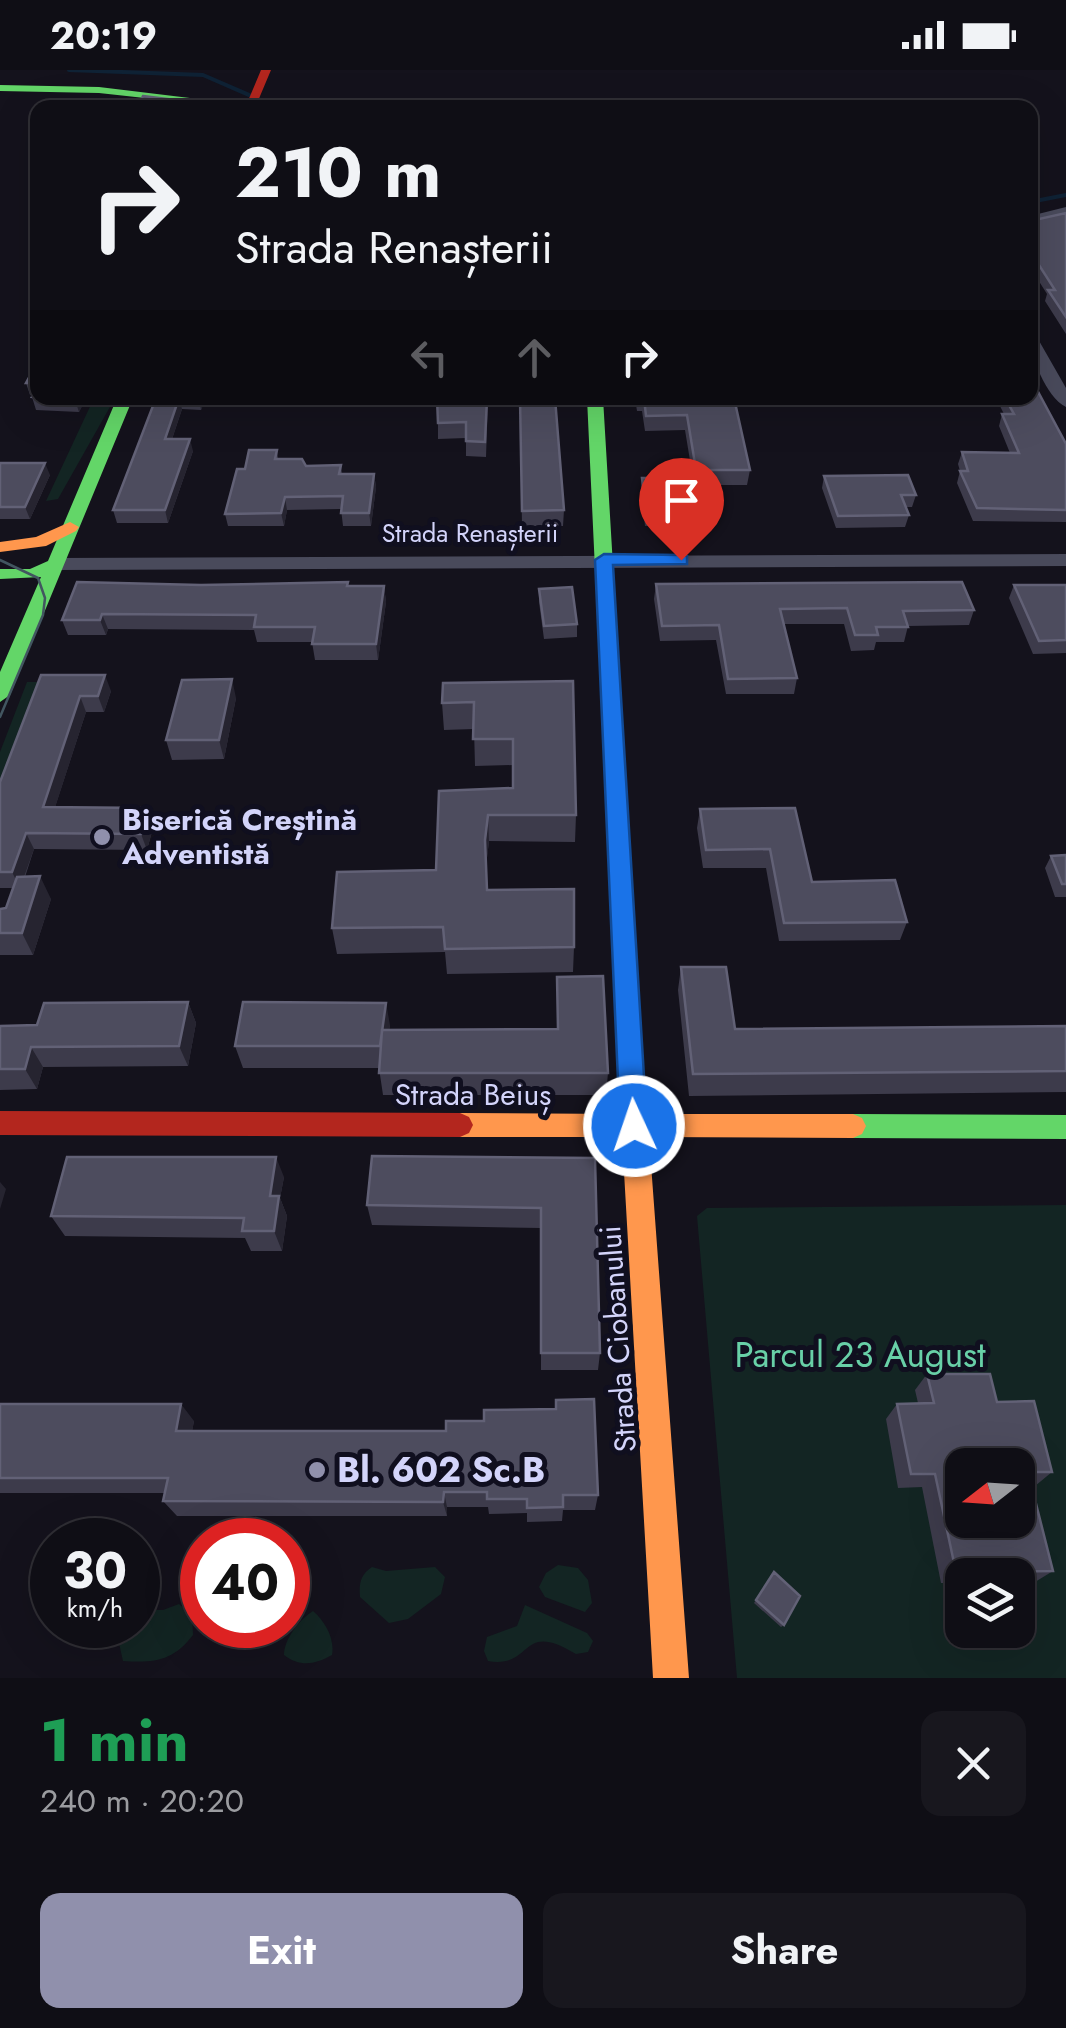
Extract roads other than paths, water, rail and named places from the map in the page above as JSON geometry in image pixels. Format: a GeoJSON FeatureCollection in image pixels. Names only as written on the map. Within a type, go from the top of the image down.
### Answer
{"type":"FeatureCollection","features":[{"type":"Feature","properties":{"kind":"street"},"geometry":{"type":"LineString","coordinates":[[0,88],[100,90],[166,97],[255,95]]}},
{"type":"Feature","properties":{"kind":"street"},"geometry":{"type":"LineString","coordinates":[[166,97],[178,100]]}},
{"type":"Feature","properties":{"kind":"street"},"geometry":{"type":"LineString","coordinates":[[1038,218],[1066,211]]}},
{"type":"Feature","properties":{"kind":"street"},"geometry":{"type":"LineString","coordinates":[[1038,352],[1066,402]]}},
{"type":"Feature","properties":{"kind":"street"},"geometry":{"type":"LineString","coordinates":[[0,695],[123,405]]}},
{"type":"Feature","properties":{"kind":"street","name":"Strada Ciobanului"},"geometry":{"type":"LineString","coordinates":[[595,405],[634,1126],[672,1678]]}},
{"type":"Feature","properties":{"kind":"street"},"geometry":{"type":"LineString","coordinates":[[0,548],[40,542],[70,527]]}},
{"type":"Feature","properties":{"kind":"street","name":"Strada Renașterii"},"geometry":{"type":"LineString","coordinates":[[0,548],[39,554],[55,564]]}},
{"type":"Feature","properties":{"kind":"street","name":"Strada Renașterii"},"geometry":{"type":"LineString","coordinates":[[0,577],[34,574],[55,564],[1066,560]]}},
{"type":"Feature","properties":{"kind":"street"},"geometry":{"type":"LineString","coordinates":[[0,577],[17,589],[35,612]]}},
{"type":"Feature","properties":{"kind":"street","name":"Strada Beiuș"},"geometry":{"type":"LineString","coordinates":[[0,1123],[1066,1127]]}},
{"type":"Feature","properties":{"kind":"waterway"},"geometry":{"type":"LineString","coordinates":[[69,70],[203,75],[261,100]]}},
{"type":"Feature","properties":{"kind":"waterway"},"geometry":{"type":"LineString","coordinates":[[1038,200],[1066,195]]}},
{"type":"Feature","properties":{"kind":"tram line"},"geometry":{"type":"LineString","coordinates":[[0,560],[38,578],[45,598],[43,615],[0,717]]}},
{"type":"Feature","properties":{"kind":"place","name":"Biserică Creștină Adventistă"},"geometry":{"type":"Point","coordinates":[102,837]}},
{"type":"Feature","properties":{"kind":"place","name":"Bl. 602 Sc.B"},"geometry":{"type":"Point","coordinates":[317,1470]}},
{"type":"Feature","properties":{"kind":"park label","name":"Parcul 23 August"},"geometry":{"type":"Point","coordinates":[860,1355]}}]}
